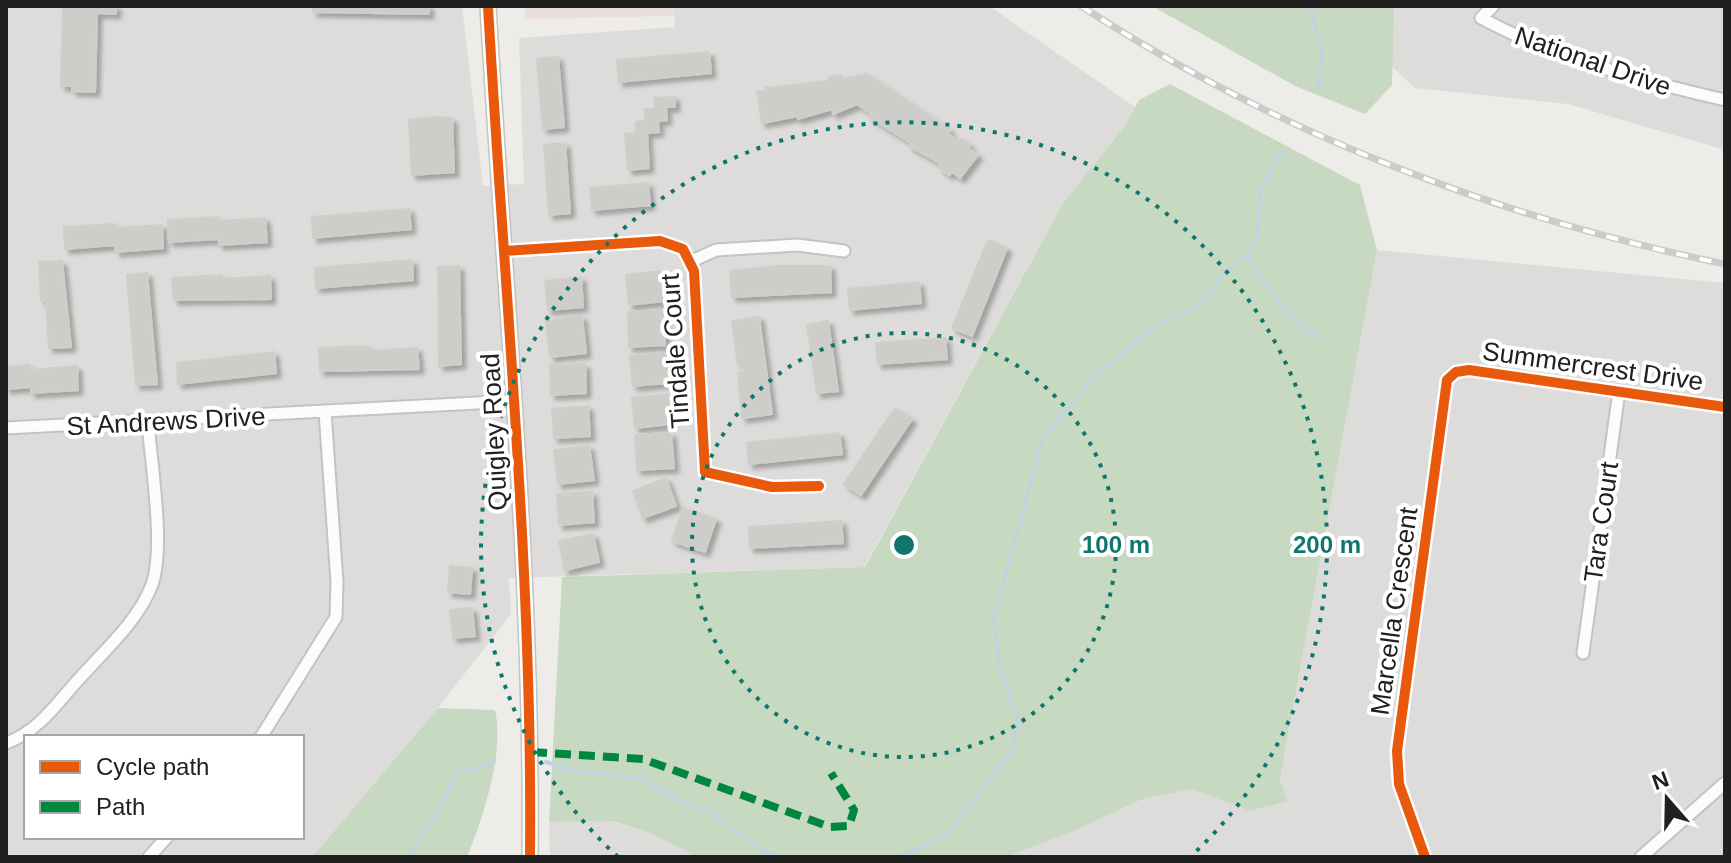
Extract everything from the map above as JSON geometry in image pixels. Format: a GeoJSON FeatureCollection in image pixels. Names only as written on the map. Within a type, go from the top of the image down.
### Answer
{"type":"FeatureCollection","features":[{"type":"Feature","properties":{"kind":"street","name":"Quigley Road"},"geometry":{"type":"LineString","coordinates":[[488,6],[515,401],[531,752],[530,857]]}},
{"type":"Feature","properties":{"kind":"street","name":"National Drive"},"geometry":{"type":"LineString","coordinates":[[1493,6],[1481,18],[1516,37],[1680,90],[1725,100]]}},
{"type":"Feature","properties":{"kind":"street","name":"Tindale Court"},"geometry":{"type":"LineString","coordinates":[[504,251],[665,241],[683,249],[692,261],[705,472],[772,487],[819,486]]}},
{"type":"Feature","properties":{"kind":"street"},"geometry":{"type":"LineString","coordinates":[[692,261],[716,250],[784,245],[820,246],[844,251]]}},
{"type":"Feature","properties":{"kind":"street","name":"Summercrest Drive"},"geometry":{"type":"LineString","coordinates":[[1456,372],[1469,370],[1725,407]]}},
{"type":"Feature","properties":{"kind":"street","name":"Marcella Crescent"},"geometry":{"type":"LineString","coordinates":[[1425,857],[1399,784],[1397,751],[1447,380],[1456,372]]}},
{"type":"Feature","properties":{"kind":"street","name":"Tara Court"},"geometry":{"type":"LineString","coordinates":[[1583,653],[1619,391]]}},
{"type":"Feature","properties":{"kind":"street","name":"St Andrews Drive"},"geometry":{"type":"LineString","coordinates":[[6,428],[515,401]]}},
{"type":"Feature","properties":{"kind":"street"},"geometry":{"type":"LineString","coordinates":[[262,735],[336,617],[337,582],[325,412]]}},
{"type":"Feature","properties":{"kind":"street"},"geometry":{"type":"LineString","coordinates":[[6,743],[37,726],[116,637],[144,602],[152,584],[157,557],[148,422]]}},
{"type":"Feature","properties":{"kind":"street"},"geometry":{"type":"LineString","coordinates":[[1641,857],[1725,783]]}},
{"type":"Feature","properties":{"kind":"street"},"geometry":{"type":"LineString","coordinates":[[149,857],[165,839]]}},
{"type":"Feature","properties":{"kind":"shaded area"},"geometry":{"type":"Polygon","coordinates":[[[6,6],[462,6],[483,186],[524,184],[519,38],[675,27],[674,6],[989,6],[1135,107],[1125,126],[1063,203],[864,567],[509,578],[511,614],[438,708],[312,857],[6,857],[6,6]]]}},
{"type":"Feature","properties":{"kind":"shaded area"},"geometry":{"type":"Polygon","coordinates":[[[524,6],[674,6],[675,16],[525,19],[524,6]]]}},
{"type":"Feature","properties":{"kind":"shaded area"},"geometry":{"type":"Polygon","coordinates":[[[1376,6],[1725,6],[1725,150],[1568,104],[1415,88],[1378,54],[1376,6]]]}},
{"type":"Feature","properties":{"kind":"shaded area"},"geometry":{"type":"Polygon","coordinates":[[[134,18],[170,18],[168,100],[214,100],[214,47],[349,33],[361,178],[41,200],[39,186],[20,187],[26,106],[129,111],[134,18]]]}},
{"type":"Feature","properties":{"kind":"shaded area"},"geometry":{"type":"Polygon","coordinates":[[[451,92],[452,103],[377,108],[381,177],[370,178],[365,98],[451,92]]]}},
{"type":"Feature","properties":{"kind":"shaded area"},"geometry":{"type":"Polygon","coordinates":[[[456,190],[463,263],[424,267],[417,194],[456,190]]]}},
{"type":"Feature","properties":{"kind":"shaded area"},"geometry":{"type":"Polygon","coordinates":[[[306,196],[309,237],[271,240],[268,199],[306,196]]]}},
{"type":"Feature","properties":{"kind":"shaded area"},"geometry":{"type":"Polygon","coordinates":[[[53,214],[55,245],[6,248],[6,217],[53,214]]]}},
{"type":"Feature","properties":{"kind":"shaded area"},"geometry":{"type":"Polygon","coordinates":[[[1377,250],[1725,283],[1725,857],[1005,857],[1070,833],[1145,798],[1192,788],[1250,811],[1288,800],[1280,779],[1377,250]]]}},
{"type":"Feature","properties":{"kind":"shaded area"},"geometry":{"type":"Polygon","coordinates":[[[311,276],[318,373],[305,374],[304,369],[279,371],[273,279],[311,276]]]}},
{"type":"Feature","properties":{"kind":"shaded area"},"geometry":{"type":"Polygon","coordinates":[[[118,343],[120,386],[83,388],[80,345],[118,343]]]}},
{"type":"Feature","properties":{"kind":"shaded area"},"geometry":{"type":"Polygon","coordinates":[[[612,821],[647,832],[697,857],[550,857],[549,822],[612,821]]]}},
{"type":"Feature","properties":{"kind":"green space"},"geometry":{"type":"Polygon","coordinates":[[[1152,6],[1394,6],[1392,85],[1365,114],[1295,86],[1152,6]]]}},
{"type":"Feature","properties":{"kind":"green space"},"geometry":{"type":"Polygon","coordinates":[[[1170,84],[1360,185],[1377,250],[1280,779],[1288,801],[1250,811],[1192,789],[1145,798],[1070,833],[1005,857],[697,857],[647,832],[613,821],[549,822],[562,577],[865,567],[1063,203],[1125,126],[1139,100],[1170,84]]]}},
{"type":"Feature","properties":{"kind":"green space"},"geometry":{"type":"Polygon","coordinates":[[[438,708],[495,710],[495,765],[486,804],[467,857],[312,857],[438,708]]]}},
{"type":"Feature","properties":{"kind":"building"},"geometry":{"type":"Polygon","coordinates":[[[63,6],[116,6],[116,14],[97,13],[95,92],[72,91],[72,86],[61,86],[63,6]]]}},
{"type":"Feature","properties":{"kind":"building"},"geometry":{"type":"Polygon","coordinates":[[[313,6],[429,6],[429,14],[313,12],[313,6]]]}},
{"type":"Feature","properties":{"kind":"building"},"geometry":{"type":"Polygon","coordinates":[[[709,52],[711,73],[619,82],[617,60],[709,52]]]}},
{"type":"Feature","properties":{"kind":"building"},"geometry":{"type":"Polygon","coordinates":[[[558,57],[564,127],[543,129],[537,59],[558,57]]]}},
{"type":"Feature","properties":{"kind":"building"},"geometry":{"type":"Polygon","coordinates":[[[867,74],[950,130],[948,133],[958,141],[960,138],[970,145],[968,148],[978,155],[960,178],[939,168],[941,164],[909,146],[911,143],[869,117],[871,114],[857,104],[833,114],[832,109],[798,119],[798,116],[762,123],[757,92],[766,91],[765,88],[829,81],[829,77],[841,75],[841,79],[867,74]]]}},
{"type":"Feature","properties":{"kind":"building"},"geometry":{"type":"Polygon","coordinates":[[[675,97],[675,107],[666,107],[667,120],[658,121],[659,132],[647,133],[649,168],[628,170],[625,134],[636,133],[636,122],[645,121],[645,109],[655,109],[654,98],[675,97]]]}},
{"type":"Feature","properties":{"kind":"building"},"geometry":{"type":"Polygon","coordinates":[[[452,118],[454,172],[412,175],[409,120],[452,118]]]}},
{"type":"Feature","properties":{"kind":"building"},"geometry":{"type":"Polygon","coordinates":[[[565,143],[570,213],[549,215],[544,145],[565,143]]]}},
{"type":"Feature","properties":{"kind":"building"},"geometry":{"type":"Polygon","coordinates":[[[648,183],[650,205],[592,210],[590,188],[648,183]]]}},
{"type":"Feature","properties":{"kind":"building"},"geometry":{"type":"Polygon","coordinates":[[[409,209],[411,229],[313,238],[312,217],[409,209]]]}},
{"type":"Feature","properties":{"kind":"building"},"geometry":{"type":"Polygon","coordinates":[[[218,217],[218,221],[265,218],[267,242],[219,245],[219,239],[169,242],[168,220],[218,217]]]}},
{"type":"Feature","properties":{"kind":"building"},"geometry":{"type":"Polygon","coordinates":[[[114,224],[114,228],[162,225],[163,248],[116,252],[115,245],[65,249],[64,227],[114,224]]]}},
{"type":"Feature","properties":{"kind":"building"},"geometry":{"type":"Polygon","coordinates":[[[988,240],[1007,248],[972,336],[952,328],[988,240]]]}},
{"type":"Feature","properties":{"kind":"building"},"geometry":{"type":"Polygon","coordinates":[[[412,260],[413,280],[316,288],[315,268],[412,260]]]}},
{"type":"Feature","properties":{"kind":"building"},"geometry":{"type":"Polygon","coordinates":[[[62,261],[71,347],[49,348],[46,301],[41,301],[39,262],[62,261]]]}},
{"type":"Feature","properties":{"kind":"building"},"geometry":{"type":"Polygon","coordinates":[[[459,266],[461,364],[439,366],[438,267],[459,266]]]}},
{"type":"Feature","properties":{"kind":"building"},"geometry":{"type":"Polygon","coordinates":[[[776,266],[830,266],[831,292],[732,297],[730,271],[776,266]]]}},
{"type":"Feature","properties":{"kind":"building"},"geometry":{"type":"Polygon","coordinates":[[[661,271],[664,301],[629,305],[626,275],[661,271]]]}},
{"type":"Feature","properties":{"kind":"building"},"geometry":{"type":"Polygon","coordinates":[[[147,273],[157,384],[136,385],[127,275],[147,273]]]}},
{"type":"Feature","properties":{"kind":"building"},"geometry":{"type":"Polygon","coordinates":[[[222,275],[222,279],[270,276],[271,299],[174,300],[172,278],[222,275]]]}},
{"type":"Feature","properties":{"kind":"building"},"geometry":{"type":"Polygon","coordinates":[[[581,277],[583,307],[548,310],[545,281],[581,277]]]}},
{"type":"Feature","properties":{"kind":"building"},"geometry":{"type":"Polygon","coordinates":[[[919,282],[921,303],[850,310],[848,289],[919,282]]]}},
{"type":"Feature","properties":{"kind":"building"},"geometry":{"type":"Polygon","coordinates":[[[664,310],[665,345],[629,347],[628,312],[664,310]]]}},
{"type":"Feature","properties":{"kind":"building"},"geometry":{"type":"Polygon","coordinates":[[[582,316],[586,353],[550,357],[546,321],[582,316]]]}},
{"type":"Feature","properties":{"kind":"building"},"geometry":{"type":"Polygon","coordinates":[[[759,317],[772,414],[742,418],[738,373],[743,373],[742,364],[738,365],[732,321],[759,317]]]}},
{"type":"Feature","properties":{"kind":"building"},"geometry":{"type":"Polygon","coordinates":[[[828,321],[838,391],[817,393],[807,325],[828,321]]]}},
{"type":"Feature","properties":{"kind":"building"},"geometry":{"type":"Polygon","coordinates":[[[945,338],[947,359],[878,364],[876,343],[945,338]]]}},
{"type":"Feature","properties":{"kind":"building"},"geometry":{"type":"Polygon","coordinates":[[[368,346],[368,351],[417,348],[419,369],[320,371],[319,348],[368,346]]]}},
{"type":"Feature","properties":{"kind":"building"},"geometry":{"type":"Polygon","coordinates":[[[274,352],[276,373],[178,384],[177,363],[274,352]]]}},
{"type":"Feature","properties":{"kind":"building"},"geometry":{"type":"Polygon","coordinates":[[[666,353],[668,383],[633,386],[630,356],[666,353]]]}},
{"type":"Feature","properties":{"kind":"building"},"geometry":{"type":"Polygon","coordinates":[[[585,364],[586,393],[551,395],[550,365],[585,364]]]}},
{"type":"Feature","properties":{"kind":"building"},"geometry":{"type":"Polygon","coordinates":[[[29,365],[30,370],[77,366],[78,390],[31,393],[31,387],[6,389],[6,367],[29,365]]]}},
{"type":"Feature","properties":{"kind":"building"},"geometry":{"type":"Polygon","coordinates":[[[668,394],[671,424],[635,428],[632,398],[668,394]]]}},
{"type":"Feature","properties":{"kind":"building"},"geometry":{"type":"Polygon","coordinates":[[[588,406],[590,436],[554,438],[552,409],[588,406]]]}},
{"type":"Feature","properties":{"kind":"building"},"geometry":{"type":"Polygon","coordinates":[[[895,408],[912,419],[861,495],[844,484],[895,408]]]}},
{"type":"Feature","properties":{"kind":"building"},"geometry":{"type":"Polygon","coordinates":[[[671,433],[674,468],[637,470],[635,435],[671,433]]]}},
{"type":"Feature","properties":{"kind":"building"},"geometry":{"type":"Polygon","coordinates":[[[839,433],[842,454],[749,464],[747,443],[839,433]]]}},
{"type":"Feature","properties":{"kind":"building"},"geometry":{"type":"Polygon","coordinates":[[[589,446],[594,480],[558,484],[554,450],[589,446]]]}},
{"type":"Feature","properties":{"kind":"building"},"geometry":{"type":"Polygon","coordinates":[[[666,478],[676,506],[643,518],[633,491],[666,478]]]}},
{"type":"Feature","properties":{"kind":"building"},"geometry":{"type":"Polygon","coordinates":[[[592,492],[594,522],[559,525],[557,494],[592,492]]]}},
{"type":"Feature","properties":{"kind":"building"},"geometry":{"type":"Polygon","coordinates":[[[683,508],[716,519],[705,552],[672,541],[683,508]]]}},
{"type":"Feature","properties":{"kind":"building"},"geometry":{"type":"Polygon","coordinates":[[[841,521],[843,543],[750,548],[749,527],[841,521]]]}},
{"type":"Feature","properties":{"kind":"building"},"geometry":{"type":"Polygon","coordinates":[[[593,534],[599,562],[565,570],[559,541],[593,534]]]}},
{"type":"Feature","properties":{"kind":"building"},"geometry":{"type":"Polygon","coordinates":[[[450,566],[472,568],[470,594],[448,592],[450,566]]]}},
{"type":"Feature","properties":{"kind":"building"},"geometry":{"type":"Polygon","coordinates":[[[472,608],[475,636],[453,638],[450,610],[472,608]]]}},
{"type":"Feature","properties":{"kind":"waterway"},"geometry":{"type":"LineString","coordinates":[[1310,6],[1322,54],[1318,88]]}},
{"type":"Feature","properties":{"kind":"waterway"},"geometry":{"type":"LineString","coordinates":[[898,857],[946,836],[1013,750],[1018,721],[1000,669],[994,617],[1043,438],[1090,381],[1154,327],[1196,308],[1232,265],[1248,254],[1258,234],[1260,190],[1282,151]]}},
{"type":"Feature","properties":{"kind":"waterway"},"geometry":{"type":"LineString","coordinates":[[1248,254],[1279,301],[1301,325],[1320,337]]}},
{"type":"Feature","properties":{"kind":"waterway"},"geometry":{"type":"LineString","coordinates":[[407,857],[439,811],[456,774],[494,762]]}},
{"type":"Feature","properties":{"kind":"waterway"},"geometry":{"type":"LineString","coordinates":[[546,762],[576,771],[643,779],[677,800],[711,812],[759,849],[779,857]]}},
{"type":"Feature","properties":{"kind":"railway"},"geometry":{"type":"LineString","coordinates":[[1081,6],[1155,52],[1232,93],[1391,165],[1473,196],[1556,222],[1725,264]]}},
{"type":"Feature","properties":{"kind":"marked path"},"geometry":{"type":"LineString","coordinates":[[531,752],[643,759],[830,827],[849,826],[854,810],[831,773]]}},
{"type":"Feature","properties":{"kind":"cycle path"},"geometry":{"type":"LineString","coordinates":[[488,6],[522,538],[530,751],[530,857]]}},
{"type":"Feature","properties":{"kind":"cycle path"},"geometry":{"type":"LineString","coordinates":[[504,251],[660,241],[683,249],[694,271],[705,472],[772,487],[819,486]]}},
{"type":"Feature","properties":{"kind":"cycle path"},"geometry":{"type":"LineString","coordinates":[[1425,857],[1399,784],[1397,751],[1447,380],[1456,372],[1469,370],[1725,407]]}}]}
